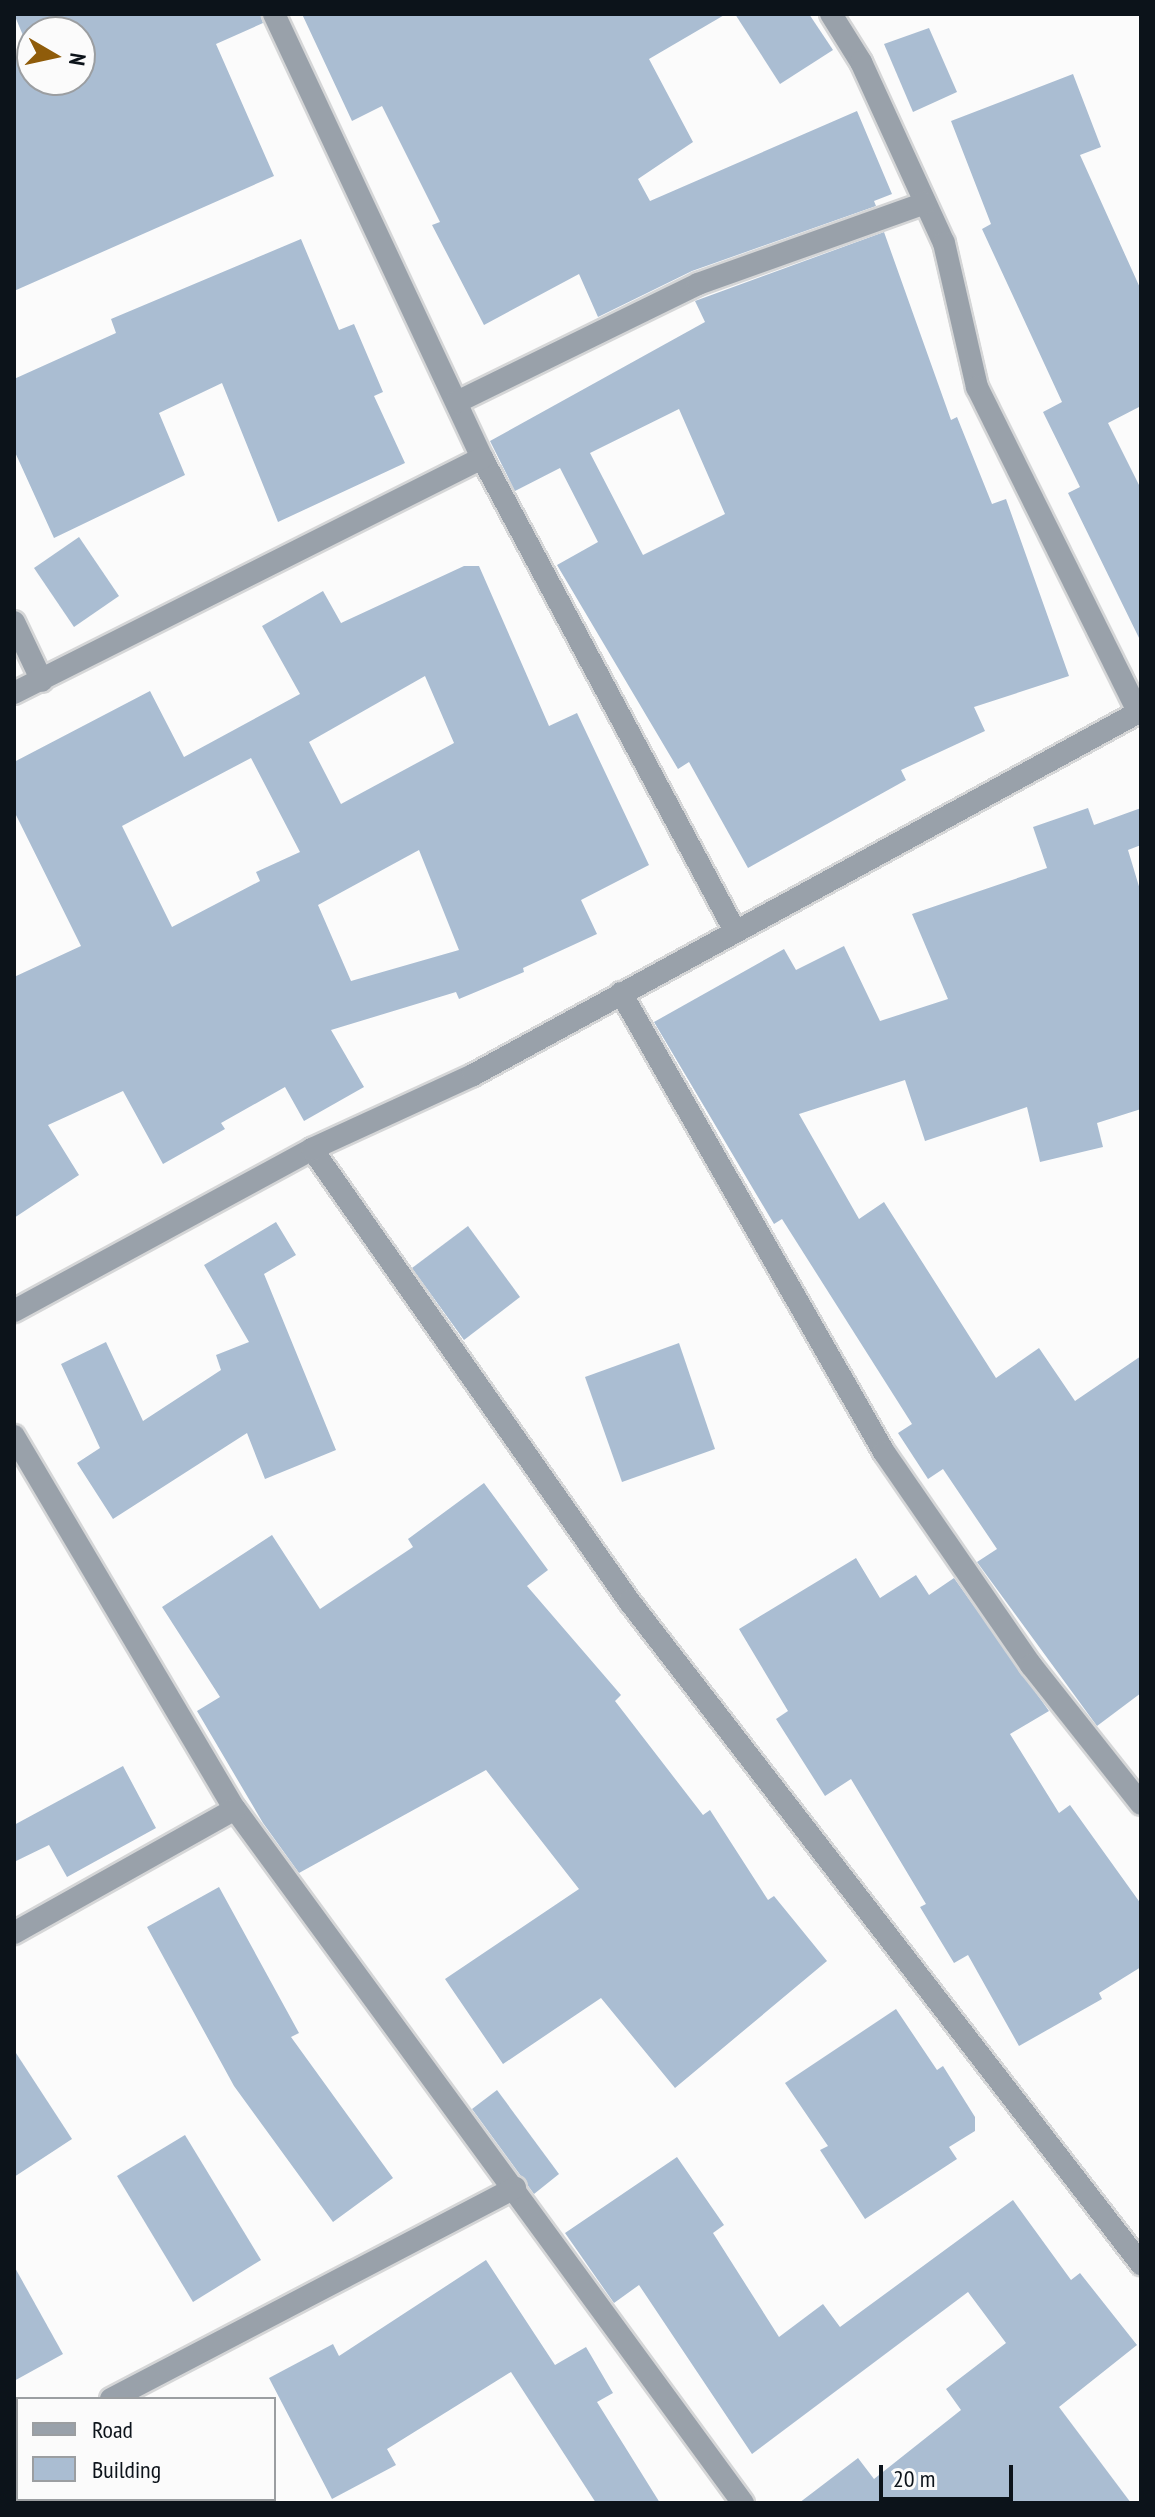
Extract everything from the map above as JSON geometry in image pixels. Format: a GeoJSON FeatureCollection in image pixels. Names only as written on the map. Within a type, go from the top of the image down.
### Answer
{"type":"FeatureCollection","features":[{"type":"Feature","properties":{"kind":"street"},"geometry":{"type":"LineString","coordinates":[[274,14],[482,458],[735,931]]}},
{"type":"Feature","properties":{"kind":"street"},"geometry":{"type":"LineString","coordinates":[[14,1311],[312,1149],[473,1075],[1139,711],[977,387],[944,243],[861,62],[831,14]]}},
{"type":"Feature","properties":{"kind":"street"},"geometry":{"type":"LineString","coordinates":[[457,402],[698,284],[925,203]]}},
{"type":"Feature","properties":{"kind":"street"},"geometry":{"type":"LineString","coordinates":[[14,693],[482,458]]}},
{"type":"Feature","properties":{"kind":"street"},"geometry":{"type":"LineString","coordinates":[[14,622],[42,681]]}},
{"type":"Feature","properties":{"kind":"street"},"geometry":{"type":"LineString","coordinates":[[621,993],[884,1452],[1031,1665],[1141,1804]]}},
{"type":"Feature","properties":{"kind":"street"},"geometry":{"type":"LineString","coordinates":[[312,1149],[629,1601],[1141,2264]]}},
{"type":"Feature","properties":{"kind":"street"},"geometry":{"type":"LineString","coordinates":[[14,1436],[235,1809],[743,2503]]}},
{"type":"Feature","properties":{"kind":"street"},"geometry":{"type":"LineString","coordinates":[[14,1933],[235,1809]]}},
{"type":"Feature","properties":{"kind":"street"},"geometry":{"type":"LineString","coordinates":[[115,2397],[515,2188]]}},
{"type":"Feature","properties":{"kind":"building"},"geometry":{"type":"Polygon","coordinates":[[[14,14],[260,14],[263,23],[216,44],[274,176],[14,291],[14,60],[16,96],[96,96],[96,16],[16,16],[16,19],[14,14]]]}},
{"type":"Feature","properties":{"kind":"building"},"geometry":{"type":"Polygon","coordinates":[[[302,14],[726,14],[649,59],[693,142],[638,179],[650,201],[857,111],[892,194],[874,201],[876,206],[692,271],[598,317],[579,274],[484,325],[432,225],[440,222],[382,106],[352,121],[302,14]]]}},
{"type":"Feature","properties":{"kind":"building"},"geometry":{"type":"Polygon","coordinates":[[[735,14],[809,14],[833,50],[780,84],[735,14]]]}},
{"type":"Feature","properties":{"kind":"building"},"geometry":{"type":"Polygon","coordinates":[[[929,28],[957,92],[913,112],[884,44],[929,28]]]}},
{"type":"Feature","properties":{"kind":"building"},"geometry":{"type":"Polygon","coordinates":[[[1073,74],[1101,147],[1080,155],[1141,290],[1141,406],[1108,423],[1141,489],[1141,642],[1068,493],[1080,487],[1043,412],[1062,402],[982,229],[991,224],[951,121],[1073,74]]]}},
{"type":"Feature","properties":{"kind":"building"},"geometry":{"type":"Polygon","coordinates":[[[884,232],[951,420],[957,417],[992,504],[1006,499],[1069,676],[974,707],[985,731],[901,770],[906,780],[748,868],[689,762],[678,769],[557,565],[598,542],[560,468],[515,491],[490,441],[705,322],[695,301],[884,232]],[[679,409],[590,453],[643,555],[725,514],[679,409]]]}},
{"type":"Feature","properties":{"kind":"building"},"geometry":{"type":"Polygon","coordinates":[[[301,239],[339,330],[354,324],[383,392],[374,396],[405,463],[278,522],[222,383],[159,413],[185,475],[54,538],[14,450],[14,379],[116,333],[111,319],[301,239]]]}},
{"type":"Feature","properties":{"kind":"building"},"geometry":{"type":"Polygon","coordinates":[[[79,537],[119,596],[74,627],[34,568],[79,537]]]}},
{"type":"Feature","properties":{"kind":"building"},"geometry":{"type":"Polygon","coordinates":[[[464,566],[479,566],[549,726],[577,713],[649,865],[581,900],[597,934],[523,968],[524,972],[459,999],[456,992],[331,1030],[364,1087],[304,1121],[285,1087],[221,1123],[225,1129],[163,1164],[123,1091],[48,1125],[79,1175],[14,1218],[14,977],[81,946],[14,811],[14,762],[150,691],[184,757],[300,694],[262,626],[323,591],[341,623],[464,566]],[[425,676],[309,742],[341,804],[454,743],[425,676]],[[251,758],[122,826],[172,927],[260,881],[256,872],[300,852],[251,758]],[[419,850],[318,905],[351,981],[459,950],[419,850]]]}},
{"type":"Feature","properties":{"kind":"building"},"geometry":{"type":"Polygon","coordinates":[[[1088,808],[1094,825],[1141,808],[1141,845],[1128,850],[1141,893],[1141,1109],[1097,1123],[1103,1147],[1040,1162],[1027,1107],[925,1141],[905,1080],[799,1114],[859,1219],[884,1202],[996,1378],[1039,1348],[1075,1401],[1141,1356],[1141,1693],[1097,1726],[977,1562],[997,1549],[943,1469],[928,1479],[898,1433],[912,1424],[782,1219],[774,1224],[654,1022],[784,949],[796,970],[844,946],[880,1021],[948,999],[912,914],[1047,868],[1033,827],[1088,808]]]}},
{"type":"Feature","properties":{"kind":"building"},"geometry":{"type":"Polygon","coordinates":[[[276,1222],[296,1255],[264,1274],[336,1450],[265,1479],[247,1433],[113,1519],[77,1463],[100,1448],[61,1364],[106,1342],[143,1421],[221,1370],[216,1355],[249,1342],[204,1265],[276,1222]]]}},
{"type":"Feature","properties":{"kind":"building"},"geometry":{"type":"Polygon","coordinates":[[[468,1226],[520,1297],[464,1340],[412,1268],[468,1226]]]}},
{"type":"Feature","properties":{"kind":"building"},"geometry":{"type":"Polygon","coordinates":[[[679,1343],[715,1449],[622,1482],[585,1377],[679,1343]]]}},
{"type":"Feature","properties":{"kind":"building"},"geometry":{"type":"Polygon","coordinates":[[[484,1483],[548,1570],[527,1586],[621,1695],[615,1701],[703,1815],[710,1810],[768,1900],[774,1896],[827,1961],[675,2088],[601,1998],[503,2064],[445,1979],[579,1889],[486,1770],[299,1873],[263,1823],[197,1711],[220,1697],[162,1607],[272,1535],[320,1609],[413,1547],[408,1539],[484,1483]]]}},
{"type":"Feature","properties":{"kind":"building"},"geometry":{"type":"Polygon","coordinates":[[[856,1558],[880,1598],[916,1575],[929,1595],[954,1578],[1049,1711],[1010,1734],[1059,1813],[1070,1805],[1141,1904],[1141,1967],[1099,1993],[1102,1999],[1019,2046],[968,1955],[954,1963],[920,1907],[926,1904],[851,1779],[825,1796],[776,1719],[788,1711],[739,1629],[856,1558]]]}},
{"type":"Feature","properties":{"kind":"building"},"geometry":{"type":"Polygon","coordinates":[[[123,1766],[156,1828],[67,1877],[49,1845],[14,1862],[14,1825],[123,1766]]]}},
{"type":"Feature","properties":{"kind":"building"},"geometry":{"type":"Polygon","coordinates":[[[219,1887],[299,2033],[291,2037],[393,2178],[333,2222],[234,2086],[147,1927],[219,1887]]]}},
{"type":"Feature","properties":{"kind":"building"},"geometry":{"type":"Polygon","coordinates":[[[896,2009],[937,2070],[943,2066],[975,2117],[975,2131],[949,2147],[957,2159],[865,2219],[820,2150],[828,2146],[785,2083],[896,2009]]]}},
{"type":"Feature","properties":{"kind":"building"},"geometry":{"type":"Polygon","coordinates":[[[14,2050],[72,2139],[14,2177],[14,2050]]]}},
{"type":"Feature","properties":{"kind":"building"},"geometry":{"type":"Polygon","coordinates":[[[497,2090],[559,2174],[534,2194],[472,2109],[497,2090]]]}},
{"type":"Feature","properties":{"kind":"building"},"geometry":{"type":"Polygon","coordinates":[[[185,2135],[261,2260],[193,2302],[117,2176],[185,2135]]]}},
{"type":"Feature","properties":{"kind":"building"},"geometry":{"type":"Polygon","coordinates":[[[677,2157],[724,2225],[713,2233],[779,2337],[823,2304],[840,2327],[1013,2200],[1071,2280],[1080,2273],[1137,2345],[1059,2407],[1131,2503],[799,2503],[858,2458],[874,2479],[961,2410],[946,2389],[1006,2343],[968,2292],[752,2454],[639,2285],[614,2303],[565,2233],[677,2157]]]}},
{"type":"Feature","properties":{"kind":"building"},"geometry":{"type":"Polygon","coordinates":[[[486,2260],[555,2365],[586,2347],[613,2393],[597,2402],[660,2503],[596,2503],[511,2372],[387,2449],[396,2465],[332,2499],[269,2378],[333,2344],[339,2356],[486,2260]]]}},
{"type":"Feature","properties":{"kind":"building"},"geometry":{"type":"Polygon","coordinates":[[[14,2266],[63,2354],[14,2381],[14,2266]]]}}]}
